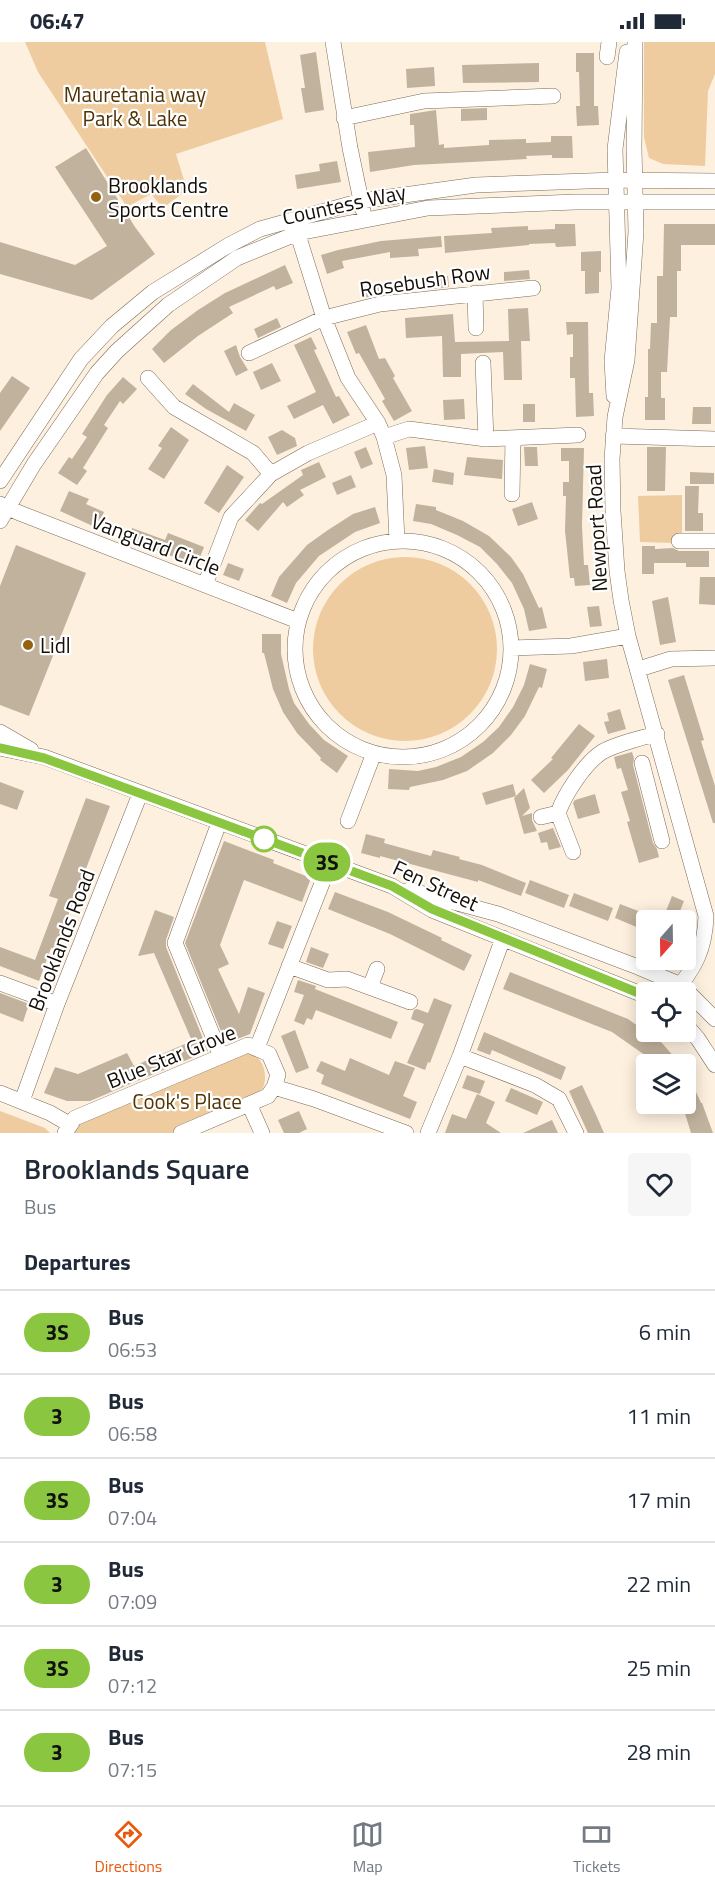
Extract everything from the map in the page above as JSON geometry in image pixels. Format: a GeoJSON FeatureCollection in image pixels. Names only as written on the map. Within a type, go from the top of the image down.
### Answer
{"type":"FeatureCollection","features":[{"type":"Feature","properties":{"kind":"street"},"geometry":{"type":"LineString","coordinates":[[333,42],[364,219]]}},
{"type":"Feature","properties":{"kind":"street"},"geometry":{"type":"LineString","coordinates":[[615,417],[612,361],[619,288],[615,149],[629,42]]}},
{"type":"Feature","properties":{"kind":"street","name":"Newport Road"},"geometry":{"type":"LineString","coordinates":[[635,42],[636,232],[627,360],[613,436],[613,511],[621,600],[628,636],[706,916],[706,937],[682,982]]}},
{"type":"Feature","properties":{"kind":"street"},"geometry":{"type":"LineString","coordinates":[[345,118],[424,101],[553,96]]}},
{"type":"Feature","properties":{"kind":"street"},"geometry":{"type":"LineString","coordinates":[[0,482],[81,359],[112,326],[153,292],[260,229],[296,226],[361,201],[476,185],[636,179],[715,182]]}},
{"type":"Feature","properties":{"kind":"street","name":"Countess Way"},"geometry":{"type":"LineString","coordinates":[[2,511],[97,373],[117,351],[168,305],[237,258],[296,226],[364,219],[428,208],[715,202]]}},
{"type":"Feature","properties":{"kind":"street"},"geometry":{"type":"LineString","coordinates":[[296,226],[324,318],[348,378],[381,430],[394,475],[397,541]]}},
{"type":"Feature","properties":{"kind":"street","name":"Rosebush Row"},"geometry":{"type":"LineString","coordinates":[[249,353],[324,318],[380,304],[533,288]]}},
{"type":"Feature","properties":{"kind":"street"},"geometry":{"type":"LineString","coordinates":[[475,293],[476,328]]}},
{"type":"Feature","properties":{"kind":"street"},"geometry":{"type":"LineString","coordinates":[[483,363],[486,439]]}},
{"type":"Feature","properties":{"kind":"street"},"geometry":{"type":"LineString","coordinates":[[148,378],[174,407],[253,453],[271,474]]}},
{"type":"Feature","properties":{"kind":"street"},"geometry":{"type":"LineString","coordinates":[[206,585],[231,517],[271,474],[308,453],[381,430],[409,429],[486,439],[578,435]]}},
{"type":"Feature","properties":{"kind":"street"},"geometry":{"type":"LineString","coordinates":[[613,436],[715,439]]}},
{"type":"Feature","properties":{"kind":"street"},"geometry":{"type":"LineString","coordinates":[[512,494],[513,438]]}},
{"type":"Feature","properties":{"kind":"street","name":"Vanguard Circle"},"geometry":{"type":"LineString","coordinates":[[2,511],[298,621]]}},
{"type":"Feature","properties":{"kind":"street"},"geometry":{"type":"LineString","coordinates":[[397,541],[426,543],[453,553],[477,570],[495,592],[507,619],[511,648],[504,687],[483,722],[450,746],[431,753],[411,756],[374,753],[338,735],[313,709],[304,693],[295,657],[298,621],[306,600],[318,581],[334,565],[353,552],[375,544],[397,541]]}},
{"type":"Feature","properties":{"kind":"street"},"geometry":{"type":"LineString","coordinates":[[679,541],[715,541]]}},
{"type":"Feature","properties":{"kind":"street"},"geometry":{"type":"LineString","coordinates":[[511,648],[571,646],[628,636]]}},
{"type":"Feature","properties":{"kind":"street"},"geometry":{"type":"LineString","coordinates":[[639,669],[671,659],[715,658]]}},
{"type":"Feature","properties":{"kind":"street"},"geometry":{"type":"LineString","coordinates":[[0,732],[44,758]]}},
{"type":"Feature","properties":{"kind":"street"},"geometry":{"type":"LineString","coordinates":[[573,852],[558,813],[563,801],[586,767],[603,752],[657,734]]}},
{"type":"Feature","properties":{"kind":"street","name":"Fen Street"},"geometry":{"type":"LineString","coordinates":[[0,748],[44,758],[392,886],[432,909],[636,992]]}},
{"type":"Feature","properties":{"kind":"street"},"geometry":{"type":"LineString","coordinates":[[348,821],[374,753]]}},
{"type":"Feature","properties":{"kind":"street"},"geometry":{"type":"LineString","coordinates":[[642,763],[662,841]]}},
{"type":"Feature","properties":{"kind":"street"},"geometry":{"type":"LineString","coordinates":[[649,792],[670,787]]}},
{"type":"Feature","properties":{"kind":"street","name":"Brooklands Road"},"geometry":{"type":"LineString","coordinates":[[22,1101],[57,1004],[140,794]]}},
{"type":"Feature","properties":{"kind":"street"},"geometry":{"type":"LineString","coordinates":[[541,817],[558,813]]}},
{"type":"Feature","properties":{"kind":"street"},"geometry":{"type":"LineString","coordinates":[[216,831],[175,944],[221,1056]]}},
{"type":"Feature","properties":{"kind":"street"},"geometry":{"type":"LineString","coordinates":[[257,1048],[330,863]]}},
{"type":"Feature","properties":{"kind":"street"},"geometry":{"type":"LineString","coordinates":[[392,886],[498,914],[630,964],[665,982]]}},
{"type":"Feature","properties":{"kind":"street"},"geometry":{"type":"LineString","coordinates":[[428,1133],[460,1056],[503,938]]}},
{"type":"Feature","properties":{"kind":"street"},"geometry":{"type":"LineString","coordinates":[[289,966],[328,980],[347,979],[410,1002]]}},
{"type":"Feature","properties":{"kind":"street"},"geometry":{"type":"LineString","coordinates":[[370,987],[377,969]]}},
{"type":"Feature","properties":{"kind":"street"},"geometry":{"type":"LineString","coordinates":[[0,983],[57,1004]]}},
{"type":"Feature","properties":{"kind":"street"},"geometry":{"type":"LineString","coordinates":[[696,1004],[715,1019]]}},
{"type":"Feature","properties":{"kind":"street"},"geometry":{"type":"LineString","coordinates":[[696,1037],[715,1065]]}},
{"type":"Feature","properties":{"kind":"street","name":"Blue Star Grove"},"geometry":{"type":"LineString","coordinates":[[67,1129],[75,1118],[248,1045],[269,1054],[278,1075],[274,1087]]}},
{"type":"Feature","properties":{"kind":"street"},"geometry":{"type":"LineString","coordinates":[[460,1056],[536,1085],[560,1099],[576,1133]]}},
{"type":"Feature","properties":{"kind":"street"},"geometry":{"type":"LineString","coordinates":[[182,1133],[268,1096],[274,1087],[314,1099],[406,1133]]}},
{"type":"Feature","properties":{"kind":"street"},"geometry":{"type":"LineString","coordinates":[[0,1093],[50,1113],[67,1129]]}},
{"type":"Feature","properties":{"kind":"street"},"geometry":{"type":"LineString","coordinates":[[249,1104],[261,1133]]}},
{"type":"Feature","properties":{"kind":"green space","name":"Mauretania way Park & Lake"},"geometry":{"type":"Polygon","coordinates":[[[25,42],[265,42],[283,119],[176,154],[187,190],[163,208],[151,194],[127,207],[38,72],[25,42]]]}},
{"type":"Feature","properties":{"kind":"green space"},"geometry":{"type":"Polygon","coordinates":[[[644,42],[715,42],[715,74],[708,91],[705,166],[663,164],[649,158],[644,137],[644,42]]]}},
{"type":"Feature","properties":{"kind":"green space"},"geometry":{"type":"Polygon","coordinates":[[[682,495],[682,537],[675,543],[640,542],[638,496],[682,495]]]}},
{"type":"Feature","properties":{"kind":"green space"},"geometry":{"type":"Polygon","coordinates":[[[405,557],[440,564],[470,584],[490,614],[497,649],[490,684],[470,714],[440,734],[405,741],[370,734],[340,714],[320,684],[313,649],[320,614],[340,584],[370,564],[405,557]]]}},
{"type":"Feature","properties":{"kind":"green space","name":"Cook's Place"},"geometry":{"type":"Polygon","coordinates":[[[241,1051],[257,1057],[264,1069],[264,1085],[255,1098],[173,1133],[71,1133],[79,1119],[241,1051]]]}},
{"type":"Feature","properties":{"kind":"green space"},"geometry":{"type":"Polygon","coordinates":[[[0,1111],[45,1128],[50,1133],[0,1133],[0,1111]]]}},
{"type":"Feature","properties":{"kind":"building"},"geometry":{"type":"Polygon","coordinates":[[[316,52],[324,110],[305,113],[301,88],[305,88],[300,55],[316,52]]]}},
{"type":"Feature","properties":{"kind":"building"},"geometry":{"type":"Polygon","coordinates":[[[576,53],[594,53],[594,106],[598,106],[599,125],[577,126],[576,106],[580,106],[576,53]]]}},
{"type":"Feature","properties":{"kind":"building"},"geometry":{"type":"Polygon","coordinates":[[[539,63],[539,82],[463,83],[462,65],[539,63]]]}},
{"type":"Feature","properties":{"kind":"building"},"geometry":{"type":"Polygon","coordinates":[[[434,67],[435,86],[407,88],[406,69],[434,67]]]}},
{"type":"Feature","properties":{"kind":"building"},"geometry":{"type":"Polygon","coordinates":[[[487,108],[487,120],[461,121],[461,109],[487,108]]]}},
{"type":"Feature","properties":{"kind":"building"},"geometry":{"type":"Polygon","coordinates":[[[436,110],[439,145],[444,144],[444,148],[489,145],[489,140],[526,139],[526,143],[551,142],[551,136],[572,136],[573,158],[552,158],[552,155],[526,156],[527,159],[414,165],[370,172],[368,152],[415,147],[414,125],[410,125],[410,114],[436,110]]]}},
{"type":"Feature","properties":{"kind":"building"},"geometry":{"type":"Polygon","coordinates":[[[86,148],[135,227],[155,254],[92,300],[0,274],[0,242],[75,265],[107,246],[55,167],[86,148]]]}},
{"type":"Feature","properties":{"kind":"building"},"geometry":{"type":"Polygon","coordinates":[[[337,161],[341,182],[297,189],[295,175],[320,171],[319,164],[337,161]]]}},
{"type":"Feature","properties":{"kind":"building"},"geometry":{"type":"Polygon","coordinates":[[[555,224],[575,224],[576,246],[556,247],[555,243],[529,244],[445,253],[444,236],[492,233],[491,228],[528,226],[528,230],[555,229],[555,224]]]}},
{"type":"Feature","properties":{"kind":"building"},"geometry":{"type":"Polygon","coordinates":[[[664,224],[715,224],[715,245],[681,245],[681,271],[677,271],[677,317],[670,317],[667,372],[661,372],[661,398],[665,398],[665,420],[645,420],[651,323],[657,323],[657,276],[663,276],[664,224]]]}},
{"type":"Feature","properties":{"kind":"building"},"geometry":{"type":"Polygon","coordinates":[[[441,236],[442,247],[418,249],[419,256],[390,258],[390,252],[342,261],[344,268],[327,274],[321,255],[381,241],[441,236]]]}},
{"type":"Feature","properties":{"kind":"building"},"geometry":{"type":"Polygon","coordinates":[[[601,251],[599,293],[585,294],[585,271],[581,271],[581,252],[601,251]]]}},
{"type":"Feature","properties":{"kind":"building"},"geometry":{"type":"Polygon","coordinates":[[[285,265],[293,283],[276,290],[274,286],[229,307],[233,313],[198,336],[164,363],[152,349],[171,330],[198,310],[225,293],[285,265]]]}},
{"type":"Feature","properties":{"kind":"building"},"geometry":{"type":"Polygon","coordinates":[[[529,270],[530,279],[504,281],[504,272],[529,270]]]}},
{"type":"Feature","properties":{"kind":"building"},"geometry":{"type":"Polygon","coordinates":[[[448,276],[449,287],[425,290],[424,278],[448,276]]]}},
{"type":"Feature","properties":{"kind":"building"},"geometry":{"type":"Polygon","coordinates":[[[384,284],[386,294],[362,298],[360,288],[384,284]]]}},
{"type":"Feature","properties":{"kind":"building"},"geometry":{"type":"Polygon","coordinates":[[[528,308],[530,341],[521,341],[522,380],[504,380],[503,352],[461,354],[461,377],[443,377],[442,336],[406,338],[405,318],[453,314],[455,342],[509,341],[508,309],[528,308]]]}},
{"type":"Feature","properties":{"kind":"building"},"geometry":{"type":"Polygon","coordinates":[[[277,318],[281,327],[258,338],[254,329],[277,318]]]}},
{"type":"Feature","properties":{"kind":"building"},"geometry":{"type":"Polygon","coordinates":[[[566,322],[588,322],[589,393],[593,393],[594,416],[576,417],[575,378],[570,378],[573,334],[567,335],[566,322]]]}},
{"type":"Feature","properties":{"kind":"building"},"geometry":{"type":"Polygon","coordinates":[[[366,325],[379,359],[385,358],[395,376],[393,378],[412,411],[394,421],[382,401],[385,399],[359,353],[356,354],[347,332],[366,325]]]}},
{"type":"Feature","properties":{"kind":"building"},"geometry":{"type":"Polygon","coordinates":[[[311,337],[317,349],[314,350],[336,397],[339,396],[350,415],[333,424],[323,405],[294,419],[287,406],[316,392],[294,345],[311,337]]]}},
{"type":"Feature","properties":{"kind":"building"},"geometry":{"type":"Polygon","coordinates":[[[236,345],[248,370],[236,376],[224,351],[236,345]]]}},
{"type":"Feature","properties":{"kind":"building"},"geometry":{"type":"Polygon","coordinates":[[[272,363],[281,381],[261,390],[253,372],[272,363]]]}},
{"type":"Feature","properties":{"kind":"building"},"geometry":{"type":"Polygon","coordinates":[[[12,376],[30,388],[0,431],[0,393],[12,376]]]}},
{"type":"Feature","properties":{"kind":"building"},"geometry":{"type":"Polygon","coordinates":[[[123,377],[137,389],[123,404],[120,401],[104,425],[108,428],[83,468],[87,471],[77,485],[58,473],[69,457],[72,459],[87,437],[82,434],[107,395],[123,377]]]}},
{"type":"Feature","properties":{"kind":"building"},"geometry":{"type":"Polygon","coordinates":[[[193,384],[229,412],[234,403],[255,415],[246,431],[206,409],[185,394],[193,384]]]}},
{"type":"Feature","properties":{"kind":"building"},"geometry":{"type":"Polygon","coordinates":[[[464,399],[465,419],[444,420],[443,400],[464,399]]]}},
{"type":"Feature","properties":{"kind":"building"},"geometry":{"type":"Polygon","coordinates":[[[523,404],[535,404],[535,422],[523,422],[523,404]]]}},
{"type":"Feature","properties":{"kind":"building"},"geometry":{"type":"Polygon","coordinates":[[[693,407],[711,407],[711,424],[692,424],[693,407]]]}},
{"type":"Feature","properties":{"kind":"building"},"geometry":{"type":"Polygon","coordinates":[[[171,427],[189,440],[164,479],[148,469],[162,448],[158,446],[171,427]]]}},
{"type":"Feature","properties":{"kind":"building"},"geometry":{"type":"Polygon","coordinates":[[[282,430],[295,438],[297,446],[277,455],[268,437],[282,430]]]}},
{"type":"Feature","properties":{"kind":"building"},"geometry":{"type":"Polygon","coordinates":[[[425,446],[428,468],[409,470],[406,448],[425,446]]]}},
{"type":"Feature","properties":{"kind":"building"},"geometry":{"type":"Polygon","coordinates":[[[366,447],[373,464],[361,469],[354,452],[366,447]]]}},
{"type":"Feature","properties":{"kind":"building"},"geometry":{"type":"Polygon","coordinates":[[[524,447],[537,447],[538,466],[525,466],[524,447]]]}},
{"type":"Feature","properties":{"kind":"building"},"geometry":{"type":"Polygon","coordinates":[[[647,447],[666,447],[665,491],[647,491],[647,447]]]}},
{"type":"Feature","properties":{"kind":"building"},"geometry":{"type":"Polygon","coordinates":[[[561,448],[584,448],[582,526],[584,565],[588,565],[590,585],[575,586],[574,578],[570,578],[565,531],[566,496],[563,496],[563,482],[569,482],[569,461],[561,461],[561,448]]]}},
{"type":"Feature","properties":{"kind":"building"},"geometry":{"type":"Polygon","coordinates":[[[467,457],[503,460],[502,479],[464,475],[467,457]]]}},
{"type":"Feature","properties":{"kind":"building"},"geometry":{"type":"Polygon","coordinates":[[[319,462],[326,477],[300,490],[304,495],[287,507],[283,502],[258,531],[245,520],[260,503],[262,504],[303,475],[301,470],[319,462]]]}},
{"type":"Feature","properties":{"kind":"building"},"geometry":{"type":"Polygon","coordinates":[[[227,465],[244,477],[219,513],[204,503],[227,465]]]}},
{"type":"Feature","properties":{"kind":"building"},"geometry":{"type":"Polygon","coordinates":[[[434,469],[454,473],[453,485],[432,482],[434,469]]]}},
{"type":"Feature","properties":{"kind":"building"},"geometry":{"type":"Polygon","coordinates":[[[690,472],[714,473],[714,484],[690,484],[690,472]]]}},
{"type":"Feature","properties":{"kind":"building"},"geometry":{"type":"Polygon","coordinates":[[[351,475],[356,487],[337,495],[332,483],[351,475]]]}},
{"type":"Feature","properties":{"kind":"building"},"geometry":{"type":"Polygon","coordinates":[[[685,486],[699,486],[698,513],[703,513],[703,531],[685,531],[685,486]]]}},
{"type":"Feature","properties":{"kind":"building"},"geometry":{"type":"Polygon","coordinates":[[[69,491],[89,499],[86,504],[104,512],[97,528],[60,511],[69,491]]]}},
{"type":"Feature","properties":{"kind":"building"},"geometry":{"type":"Polygon","coordinates":[[[532,502],[538,519],[518,526],[512,509],[532,502]]]}},
{"type":"Feature","properties":{"kind":"building"},"geometry":{"type":"Polygon","coordinates":[[[416,504],[436,507],[436,510],[463,521],[489,536],[511,557],[523,574],[539,608],[542,607],[547,628],[529,631],[524,609],[512,583],[497,564],[480,547],[457,535],[431,524],[413,521],[416,504]]]}},
{"type":"Feature","properties":{"kind":"building"},"geometry":{"type":"Polygon","coordinates":[[[375,507],[380,523],[355,532],[319,556],[296,583],[287,603],[271,596],[279,577],[307,545],[353,514],[375,507]]]}},
{"type":"Feature","properties":{"kind":"building"},"geometry":{"type":"Polygon","coordinates":[[[132,528],[165,540],[168,533],[204,547],[197,565],[127,540],[132,528]]]}},
{"type":"Feature","properties":{"kind":"building","name":"Lidl"},"geometry":{"type":"Polygon","coordinates":[[[16,545],[86,573],[29,716],[0,705],[0,586],[16,545]]]}},
{"type":"Feature","properties":{"kind":"building"},"geometry":{"type":"Polygon","coordinates":[[[642,546],[655,546],[655,549],[673,548],[679,551],[709,551],[709,567],[686,567],[686,563],[654,563],[654,574],[642,574],[642,546]]]}},
{"type":"Feature","properties":{"kind":"building"},"geometry":{"type":"Polygon","coordinates":[[[228,563],[244,569],[239,581],[223,575],[228,563]]]}},
{"type":"Feature","properties":{"kind":"building"},"geometry":{"type":"Polygon","coordinates":[[[700,577],[715,577],[715,605],[699,604],[700,577]]]}},
{"type":"Feature","properties":{"kind":"building"},"geometry":{"type":"Polygon","coordinates":[[[668,597],[676,642],[660,645],[652,601],[668,597]]]}},
{"type":"Feature","properties":{"kind":"building"},"geometry":{"type":"Polygon","coordinates":[[[599,606],[602,626],[590,627],[587,607],[599,606]]]}},
{"type":"Feature","properties":{"kind":"building"},"geometry":{"type":"Polygon","coordinates":[[[262,634],[281,634],[281,654],[294,703],[324,740],[348,756],[337,773],[320,760],[321,758],[297,733],[283,712],[273,689],[264,653],[262,653],[262,634]]]}},
{"type":"Feature","properties":{"kind":"building"},"geometry":{"type":"Polygon","coordinates":[[[607,659],[609,678],[585,681],[583,662],[607,659]]]}},
{"type":"Feature","properties":{"kind":"building"},"geometry":{"type":"Polygon","coordinates":[[[530,664],[547,669],[542,688],[539,687],[525,716],[511,735],[493,753],[467,771],[443,780],[410,787],[409,790],[388,789],[389,769],[418,771],[436,767],[461,757],[483,742],[499,727],[513,707],[524,685],[530,664]]]}},
{"type":"Feature","properties":{"kind":"building"},"geometry":{"type":"Polygon","coordinates":[[[684,675],[715,786],[715,823],[713,823],[668,680],[684,675]]]}},
{"type":"Feature","properties":{"kind":"building"},"geometry":{"type":"Polygon","coordinates":[[[620,709],[626,729],[608,734],[604,722],[609,721],[607,713],[620,709]]]}},
{"type":"Feature","properties":{"kind":"building"},"geometry":{"type":"Polygon","coordinates":[[[579,724],[595,736],[568,770],[544,793],[531,780],[553,759],[551,758],[579,724]]]}},
{"type":"Feature","properties":{"kind":"building"},"geometry":{"type":"Polygon","coordinates":[[[632,752],[633,765],[653,843],[659,857],[639,863],[621,792],[628,790],[621,768],[617,769],[614,757],[632,752]]]}},
{"type":"Feature","properties":{"kind":"building"},"geometry":{"type":"Polygon","coordinates":[[[0,782],[24,791],[17,810],[0,804],[0,782]]]}},
{"type":"Feature","properties":{"kind":"building"},"geometry":{"type":"Polygon","coordinates":[[[513,784],[516,796],[486,805],[482,793],[513,784]]]}},
{"type":"Feature","properties":{"kind":"building"},"geometry":{"type":"Polygon","coordinates":[[[524,788],[530,808],[522,816],[532,813],[532,820],[537,831],[524,834],[514,798],[524,788]]]}},
{"type":"Feature","properties":{"kind":"building"},"geometry":{"type":"Polygon","coordinates":[[[595,794],[600,813],[578,819],[573,803],[575,800],[595,794]]]}},
{"type":"Feature","properties":{"kind":"building"},"geometry":{"type":"Polygon","coordinates":[[[86,798],[110,806],[57,950],[51,948],[39,981],[0,966],[0,947],[35,960],[58,899],[49,896],[86,798]]]}},
{"type":"Feature","properties":{"kind":"building"},"geometry":{"type":"Polygon","coordinates":[[[553,828],[561,847],[549,850],[547,842],[541,843],[538,833],[553,828]]]}},
{"type":"Feature","properties":{"kind":"building"},"geometry":{"type":"Polygon","coordinates":[[[366,834],[385,839],[384,843],[431,856],[433,850],[460,857],[459,859],[482,865],[526,883],[521,896],[478,880],[478,882],[361,853],[366,834]]]}},
{"type":"Feature","properties":{"kind":"building"},"geometry":{"type":"Polygon","coordinates":[[[224,841],[274,860],[273,863],[311,878],[302,902],[244,880],[220,945],[229,964],[218,969],[239,1014],[248,987],[265,993],[250,1034],[225,1041],[185,943],[224,841]]]}},
{"type":"Feature","properties":{"kind":"building"},"geometry":{"type":"Polygon","coordinates":[[[530,880],[569,895],[564,908],[525,893],[530,880]]]}},
{"type":"Feature","properties":{"kind":"building"},"geometry":{"type":"Polygon","coordinates":[[[335,892],[388,912],[472,955],[464,971],[390,934],[328,909],[335,892]]]}},
{"type":"Feature","properties":{"kind":"building"},"geometry":{"type":"Polygon","coordinates":[[[574,893],[613,908],[608,921],[569,906],[574,893]]]}},
{"type":"Feature","properties":{"kind":"building"},"geometry":{"type":"Polygon","coordinates":[[[672,896],[684,901],[680,910],[666,910],[672,896]]]}},
{"type":"Feature","properties":{"kind":"building"},"geometry":{"type":"Polygon","coordinates":[[[620,904],[636,910],[636,927],[615,918],[620,904]]]}},
{"type":"Feature","properties":{"kind":"building"},"geometry":{"type":"Polygon","coordinates":[[[155,910],[174,917],[166,940],[166,947],[208,1051],[90,1101],[67,1101],[44,1093],[55,1067],[78,1074],[127,1053],[134,1066],[192,1041],[154,953],[138,956],[155,910]]]}},
{"type":"Feature","properties":{"kind":"building"},"geometry":{"type":"Polygon","coordinates":[[[277,921],[292,926],[283,949],[268,944],[277,921]]]}},
{"type":"Feature","properties":{"kind":"building"},"geometry":{"type":"Polygon","coordinates":[[[311,947],[329,954],[323,968],[306,962],[311,947]]]}},
{"type":"Feature","properties":{"kind":"building"},"geometry":{"type":"Polygon","coordinates":[[[510,972],[628,1019],[636,1025],[636,1042],[661,1042],[672,1054],[643,1054],[612,1032],[503,989],[510,972]]]}},
{"type":"Feature","properties":{"kind":"building"},"geometry":{"type":"Polygon","coordinates":[[[298,980],[398,1022],[391,1039],[316,1010],[312,1020],[307,1018],[304,1025],[294,1021],[304,995],[294,992],[298,980]]]}},
{"type":"Feature","properties":{"kind":"building"},"geometry":{"type":"Polygon","coordinates":[[[0,993],[29,1004],[23,1022],[0,1013],[0,993]]]}},
{"type":"Feature","properties":{"kind":"building"},"geometry":{"type":"Polygon","coordinates":[[[434,998],[452,1005],[430,1063],[428,1062],[425,1070],[407,1063],[424,1024],[411,1019],[414,1010],[428,1013],[434,998]]]}},
{"type":"Feature","properties":{"kind":"building"},"geometry":{"type":"Polygon","coordinates":[[[295,1030],[309,1068],[296,1073],[281,1036],[295,1030]]]}},
{"type":"Feature","properties":{"kind":"building"},"geometry":{"type":"Polygon","coordinates":[[[484,1032],[566,1067],[561,1080],[492,1050],[490,1055],[477,1050],[484,1032]]]}},
{"type":"Feature","properties":{"kind":"building"},"geometry":{"type":"Polygon","coordinates":[[[350,1058],[389,1075],[395,1061],[415,1068],[403,1096],[417,1102],[410,1119],[321,1084],[324,1075],[316,1071],[321,1061],[345,1071],[350,1058]]]}},
{"type":"Feature","properties":{"kind":"building"},"geometry":{"type":"Polygon","coordinates":[[[467,1075],[485,1081],[480,1094],[462,1088],[467,1075]]]}},
{"type":"Feature","properties":{"kind":"building"},"geometry":{"type":"Polygon","coordinates":[[[582,1085],[604,1133],[588,1133],[569,1091],[582,1085]]]}},
{"type":"Feature","properties":{"kind":"building"},"geometry":{"type":"Polygon","coordinates":[[[511,1088],[543,1102],[537,1115],[505,1101],[511,1088]]]}},
{"type":"Feature","properties":{"kind":"building"},"geometry":{"type":"Polygon","coordinates":[[[696,1092],[713,1133],[691,1133],[685,1114],[696,1114],[696,1092]]]}},
{"type":"Feature","properties":{"kind":"building"},"geometry":{"type":"Polygon","coordinates":[[[477,1094],[495,1102],[486,1123],[501,1133],[445,1133],[452,1114],[466,1119],[477,1094]]]}},
{"type":"Feature","properties":{"kind":"building"},"geometry":{"type":"Polygon","coordinates":[[[299,1111],[307,1129],[299,1133],[284,1133],[278,1120],[299,1111]]]}},
{"type":"Feature","properties":{"kind":"building"},"geometry":{"type":"Polygon","coordinates":[[[552,1120],[558,1133],[523,1133],[552,1120]]]}},
{"type":"Feature","properties":{"kind":"bus line","name":"3S"},"geometry":{"type":"LineString","coordinates":[[0,748],[44,758],[392,886],[432,909],[636,992]]}},
{"type":"Feature","properties":{"kind":"place","name":"Brooklands Sports Centre"},"geometry":{"type":"Point","coordinates":[96,197]}},
{"type":"Feature","properties":{"kind":"place","name":"Lidl"},"geometry":{"type":"Point","coordinates":[28,645]}}]}
